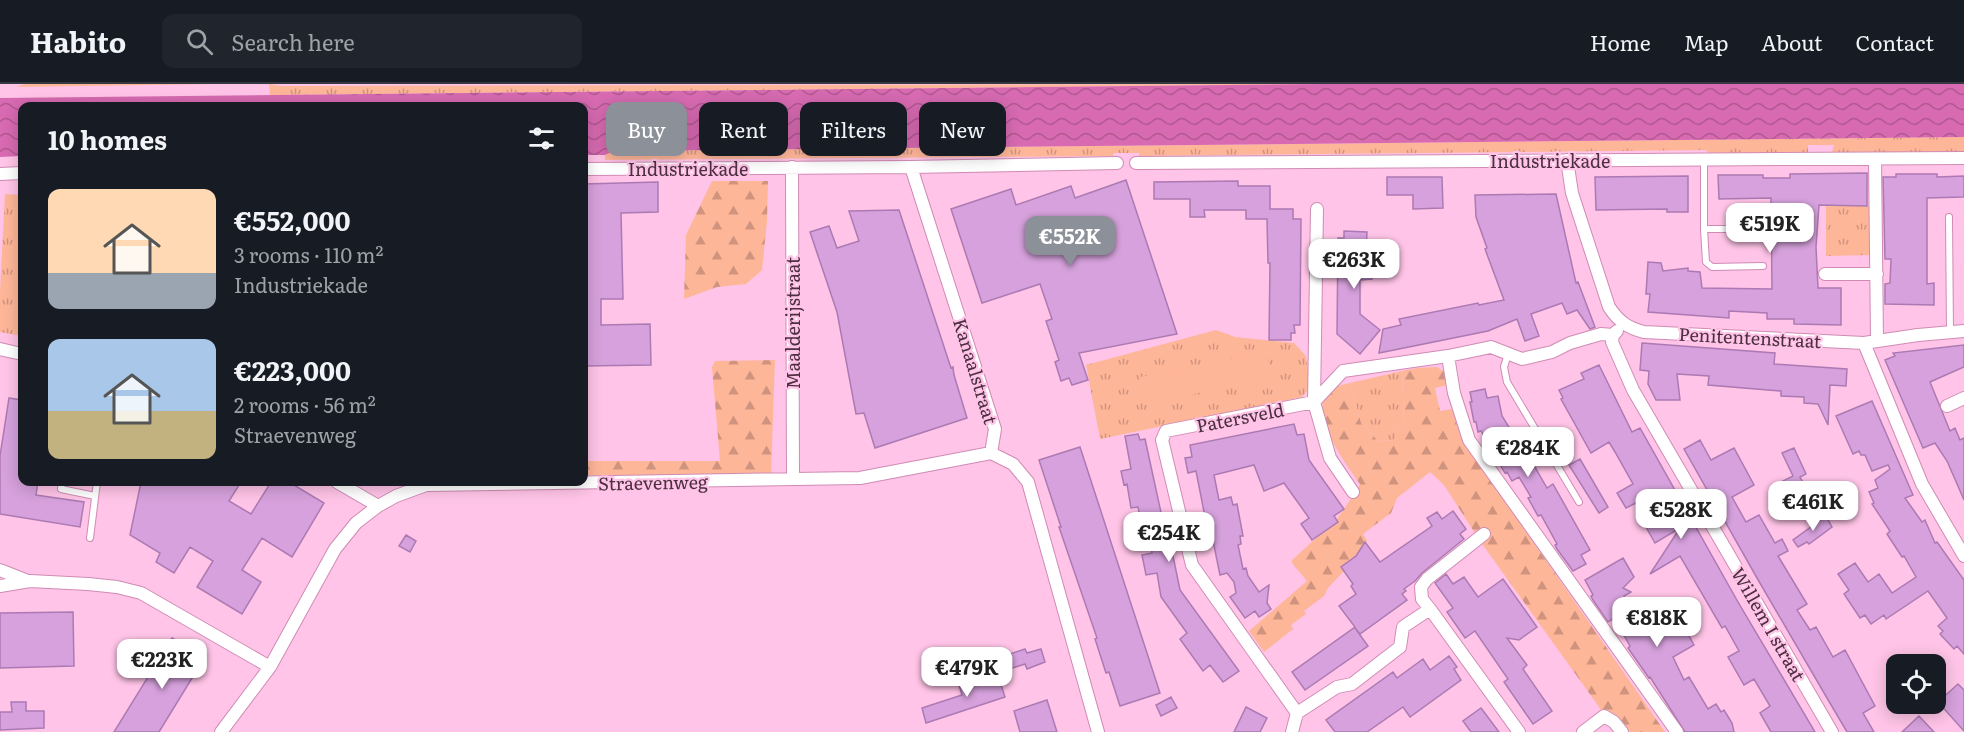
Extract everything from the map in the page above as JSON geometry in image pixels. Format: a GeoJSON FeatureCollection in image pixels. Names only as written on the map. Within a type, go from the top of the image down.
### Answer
{"type":"FeatureCollection","features":[{"type":"Feature","properties":{"kind":"street","name":"Industriekade"},"geometry":{"type":"LineString","coordinates":[[1136,163],[1964,158]]}},
{"type":"Feature","properties":{"kind":"street"},"geometry":{"type":"LineString","coordinates":[[1875,159],[1877,340]]}},
{"type":"Feature","properties":{"kind":"street"},"geometry":{"type":"LineString","coordinates":[[1314,402],[1343,371],[1448,356],[1491,347],[1522,359],[1552,352],[1570,343],[1601,334],[1613,335],[1624,324],[1615,317],[1609,307],[1572,193],[1567,160]]}},
{"type":"Feature","properties":{"kind":"street","name":"Industriekade"},"geometry":{"type":"LineString","coordinates":[[588,169],[1117,163]]}},
{"type":"Feature","properties":{"kind":"street","name":"Maalderijstraat"},"geometry":{"type":"LineString","coordinates":[[792,167],[793,479]]}},
{"type":"Feature","properties":{"kind":"street","name":"Kanaalstraat"},"geometry":{"type":"LineString","coordinates":[[912,167],[995,429],[991,453]]}},
{"type":"Feature","properties":{"kind":"street"},"geometry":{"type":"LineString","coordinates":[[0,174],[18,173]]}},
{"type":"Feature","properties":{"kind":"street"},"geometry":{"type":"LineString","coordinates":[[1317,209],[1314,402],[1330,458],[1353,492]]}},
{"type":"Feature","properties":{"kind":"street"},"geometry":{"type":"LineString","coordinates":[[1825,274],[1877,274]]}},
{"type":"Feature","properties":{"kind":"street","name":"Penitentenstraat"},"geometry":{"type":"LineString","coordinates":[[1624,324],[1644,332],[1864,343],[1964,331]]}},
{"type":"Feature","properties":{"kind":"street","name":"Willem I straat"},"geometry":{"type":"LineString","coordinates":[[1613,335],[1612,342],[1633,390],[1832,732]]}},
{"type":"Feature","properties":{"kind":"street"},"geometry":{"type":"LineString","coordinates":[[1864,343],[1922,484],[1964,556]]}},
{"type":"Feature","properties":{"kind":"street"},"geometry":{"type":"LineString","coordinates":[[0,349],[18,353]]}},
{"type":"Feature","properties":{"kind":"street"},"geometry":{"type":"LineString","coordinates":[[1448,356],[1454,393],[1469,440],[1677,732]]}},
{"type":"Feature","properties":{"kind":"street"},"geometry":{"type":"LineString","coordinates":[[1947,406],[1964,398]]}},
{"type":"Feature","properties":{"kind":"street","name":"Patersveld"},"geometry":{"type":"LineString","coordinates":[[1297,713],[1192,566],[1162,440],[1166,431],[1314,402]]}},
{"type":"Feature","properties":{"kind":"street"},"geometry":{"type":"LineString","coordinates":[[991,453],[1013,464],[1028,482],[1098,732]]}},
{"type":"Feature","properties":{"kind":"street","name":"Straevenweg"},"geometry":{"type":"LineString","coordinates":[[588,482],[860,478],[991,453]]}},
{"type":"Feature","properties":{"kind":"street"},"geometry":{"type":"LineString","coordinates":[[344,486],[378,506]]}},
{"type":"Feature","properties":{"kind":"street","name":"Straevenweg"},"geometry":{"type":"LineString","coordinates":[[221,732],[270,667],[335,549],[356,523],[396,496],[423,486]]}},
{"type":"Feature","properties":{"kind":"street"},"geometry":{"type":"LineString","coordinates":[[1484,534],[1427,579],[1421,587],[1422,599],[1519,732]]}},
{"type":"Feature","properties":{"kind":"street"},"geometry":{"type":"LineString","coordinates":[[0,570],[30,581]]}},
{"type":"Feature","properties":{"kind":"street"},"geometry":{"type":"LineString","coordinates":[[0,586],[30,581],[117,587],[141,593],[270,667]]}},
{"type":"Feature","properties":{"kind":"street"},"geometry":{"type":"LineString","coordinates":[[1292,732],[1297,713],[1337,687],[1352,684],[1400,647],[1403,627],[1430,609]]}},
{"type":"Feature","properties":{"kind":"street"},"geometry":{"type":"LineString","coordinates":[[1583,732],[1605,716],[1622,732]]}},
{"type":"Feature","properties":{"kind":"lane"},"geometry":{"type":"LineString","coordinates":[[1704,161],[1706,262],[1712,267],[1763,266]]}},
{"type":"Feature","properties":{"kind":"lane"},"geometry":{"type":"LineString","coordinates":[[1949,217],[1950,332]]}},
{"type":"Feature","properties":{"kind":"lane"},"geometry":{"type":"LineString","coordinates":[[1704,229],[1763,229]]}},
{"type":"Feature","properties":{"kind":"lane"},"geometry":{"type":"LineString","coordinates":[[1508,354],[1504,367],[1507,382],[1579,502]]}},
{"type":"Feature","properties":{"kind":"lane"},"geometry":{"type":"LineString","coordinates":[[61,486],[61,489],[95,496]]}},
{"type":"Feature","properties":{"kind":"lane"},"geometry":{"type":"LineString","coordinates":[[90,538],[96,486]]}},
{"type":"Feature","properties":{"kind":"green space"},"geometry":{"type":"Polygon","coordinates":[[[25,84],[215,84],[16,87],[25,84]]]}},
{"type":"Feature","properties":{"kind":"green space"},"geometry":{"type":"Polygon","coordinates":[[[269,84],[281,86],[1333,84],[270,95],[269,84]]]}},
{"type":"Feature","properties":{"kind":"green space"},"geometry":{"type":"Polygon","coordinates":[[[1964,137],[1964,152],[1832,152],[1834,145],[1808,145],[1808,153],[1710,153],[1705,150],[1139,156],[1139,153],[1114,153],[1113,156],[605,160],[606,154],[687,156],[687,150],[699,150],[699,156],[788,156],[788,149],[800,149],[800,156],[907,156],[907,148],[919,148],[919,156],[1006,156],[1006,147],[1964,137]]]}},
{"type":"Feature","properties":{"kind":"green space"},"geometry":{"type":"Polygon","coordinates":[[[712,181],[768,181],[762,270],[746,284],[717,287],[684,299],[686,235],[712,181]]]}},
{"type":"Feature","properties":{"kind":"green space"},"geometry":{"type":"Polygon","coordinates":[[[5,194],[18,195],[18,335],[0,332],[5,194]]]}},
{"type":"Feature","properties":{"kind":"green space"},"geometry":{"type":"Polygon","coordinates":[[[1826,206],[1871,206],[1871,255],[1826,256],[1826,206]]]}},
{"type":"Feature","properties":{"kind":"green space"},"geometry":{"type":"Polygon","coordinates":[[[1216,330],[1235,337],[1294,343],[1306,356],[1310,387],[1302,397],[1100,439],[1086,365],[1216,330]]]}},
{"type":"Feature","properties":{"kind":"green space"},"geometry":{"type":"Polygon","coordinates":[[[1267,352],[1271,378],[1145,404],[1140,377],[1267,352]]]}},
{"type":"Feature","properties":{"kind":"green space"},"geometry":{"type":"Polygon","coordinates":[[[775,360],[771,475],[588,475],[588,461],[720,461],[712,367],[715,361],[775,360]]]}},
{"type":"Feature","properties":{"kind":"green space"},"geometry":{"type":"Polygon","coordinates":[[[1437,367],[1446,373],[1448,385],[1435,388],[1440,411],[1452,409],[1461,438],[1665,732],[1630,732],[1622,721],[1612,725],[1480,541],[1444,485],[1430,472],[1397,498],[1391,513],[1363,534],[1367,541],[1360,554],[1328,588],[1324,596],[1304,611],[1306,614],[1291,625],[1293,629],[1264,652],[1249,631],[1307,581],[1292,560],[1337,519],[1360,484],[1334,445],[1324,422],[1323,403],[1333,387],[1350,383],[1361,423],[1378,441],[1394,440],[1404,419],[1402,371],[1437,367]]]}},
{"type":"Feature","properties":{"kind":"green space"},"geometry":{"type":"Polygon","coordinates":[[[1402,371],[1404,419],[1394,440],[1378,441],[1361,423],[1350,383],[1402,371]]]}},
{"type":"Feature","properties":{"kind":"water"},"geometry":{"type":"Polygon","coordinates":[[[1321,84],[1964,84],[1964,137],[1006,147],[1006,102],[919,102],[919,148],[907,148],[907,102],[800,102],[800,149],[788,149],[788,102],[699,102],[699,150],[687,150],[687,102],[606,102],[605,155],[588,155],[588,102],[18,102],[18,156],[0,157],[0,98],[1321,84]]]}},
{"type":"Feature","properties":{"kind":"building"},"geometry":{"type":"Polygon","coordinates":[[[1867,173],[1867,206],[1819,205],[1816,247],[1818,288],[1841,288],[1841,325],[1794,324],[1794,319],[1767,319],[1767,313],[1729,311],[1729,318],[1648,312],[1650,294],[1646,294],[1648,262],[1661,263],[1663,271],[1688,268],[1688,271],[1700,272],[1702,288],[1772,289],[1771,198],[1719,199],[1718,175],[1763,175],[1763,178],[1790,178],[1790,174],[1867,173]]]}},
{"type":"Feature","properties":{"kind":"building"},"geometry":{"type":"Polygon","coordinates":[[[1896,174],[1964,176],[1964,197],[1927,198],[1927,284],[1934,283],[1934,305],[1885,304],[1885,284],[1890,283],[1891,259],[1885,259],[1883,177],[1896,177],[1896,174]]]}},
{"type":"Feature","properties":{"kind":"building"},"geometry":{"type":"Polygon","coordinates":[[[1688,176],[1688,212],[1667,212],[1667,209],[1596,210],[1595,177],[1688,176]]]}},
{"type":"Feature","properties":{"kind":"building"},"geometry":{"type":"Polygon","coordinates":[[[1387,177],[1442,177],[1443,208],[1413,209],[1413,195],[1387,195],[1387,177]]]}},
{"type":"Feature","properties":{"kind":"building"},"geometry":{"type":"Polygon","coordinates":[[[1126,180],[1177,334],[1079,353],[1088,380],[1072,385],[1069,378],[1061,381],[1055,362],[1059,360],[1046,321],[1052,319],[1040,284],[982,303],[951,209],[1011,189],[1016,205],[1071,186],[1075,198],[1126,180]]]}},
{"type":"Feature","properties":{"kind":"building"},"geometry":{"type":"Polygon","coordinates":[[[1238,181],[1238,186],[1270,186],[1270,209],[1293,209],[1293,219],[1301,219],[1300,325],[1294,325],[1295,333],[1291,333],[1291,340],[1269,340],[1270,263],[1268,263],[1267,219],[1246,219],[1246,210],[1204,210],[1205,217],[1190,217],[1190,199],[1154,199],[1154,182],[1238,181]]]}},
{"type":"Feature","properties":{"kind":"building"},"geometry":{"type":"Polygon","coordinates":[[[658,182],[658,212],[621,213],[623,299],[601,299],[601,325],[650,324],[651,365],[588,366],[588,184],[658,182]]]}},
{"type":"Feature","properties":{"kind":"building"},"geometry":{"type":"Polygon","coordinates":[[[1556,194],[1576,283],[1578,282],[1595,327],[1590,329],[1577,310],[1567,314],[1562,303],[1531,314],[1539,336],[1525,341],[1517,319],[1488,331],[1379,353],[1383,329],[1401,325],[1399,319],[1504,300],[1476,217],[1475,195],[1556,194]]]}},
{"type":"Feature","properties":{"kind":"building"},"geometry":{"type":"Polygon","coordinates":[[[899,210],[951,368],[953,367],[967,418],[875,448],[864,413],[856,414],[837,312],[810,232],[829,226],[837,248],[859,241],[849,211],[899,210]]]}},
{"type":"Feature","properties":{"kind":"building"},"geometry":{"type":"Polygon","coordinates":[[[1344,231],[1367,232],[1366,252],[1374,252],[1372,279],[1360,280],[1360,314],[1380,330],[1360,354],[1337,334],[1338,238],[1344,238],[1344,231]]]}},
{"type":"Feature","properties":{"kind":"building"},"geometry":{"type":"Polygon","coordinates":[[[1642,343],[1775,353],[1774,364],[1847,369],[1846,386],[1830,385],[1828,425],[1818,404],[1804,403],[1804,397],[1781,396],[1781,391],[1708,385],[1709,376],[1677,374],[1680,400],[1656,400],[1648,384],[1649,371],[1640,370],[1642,343]]]}},
{"type":"Feature","properties":{"kind":"building"},"geometry":{"type":"Polygon","coordinates":[[[1964,345],[1964,367],[1930,382],[1950,431],[1955,428],[1960,440],[1964,438],[1964,500],[1947,461],[1935,443],[1923,448],[1885,360],[1895,356],[1893,353],[1964,345]]]}},
{"type":"Feature","properties":{"kind":"building"},"geometry":{"type":"Polygon","coordinates":[[[1599,365],[1632,432],[1640,428],[1738,602],[1815,732],[1771,732],[1760,713],[1770,706],[1754,679],[1744,685],[1728,657],[1739,651],[1725,626],[1722,628],[1680,556],[1650,574],[1680,528],[1655,543],[1646,527],[1666,516],[1654,494],[1626,508],[1617,493],[1633,484],[1615,452],[1609,442],[1591,453],[1561,399],[1563,398],[1559,390],[1584,379],[1581,373],[1599,365]]]}},
{"type":"Feature","properties":{"kind":"building"},"geometry":{"type":"Polygon","coordinates":[[[1485,389],[1487,398],[1498,396],[1502,416],[1518,442],[1520,441],[1547,488],[1553,484],[1590,550],[1581,555],[1586,564],[1573,571],[1557,549],[1555,545],[1557,544],[1541,515],[1538,516],[1528,498],[1531,497],[1519,477],[1512,481],[1481,431],[1478,432],[1470,402],[1472,402],[1470,392],[1485,389]]]}},
{"type":"Feature","properties":{"kind":"building"},"geometry":{"type":"Polygon","coordinates":[[[9,398],[18,399],[18,486],[37,486],[36,495],[84,502],[80,527],[0,514],[0,456],[9,398]]]}},
{"type":"Feature","properties":{"kind":"building"},"geometry":{"type":"Polygon","coordinates":[[[1872,401],[1913,495],[1905,498],[1922,522],[1925,520],[1935,543],[1937,542],[1964,580],[1964,654],[1957,646],[1954,649],[1940,634],[1943,631],[1938,626],[1947,618],[1928,591],[1886,619],[1884,615],[1871,624],[1865,615],[1860,618],[1844,594],[1849,590],[1838,574],[1855,563],[1868,582],[1879,574],[1892,593],[1916,577],[1887,534],[1890,531],[1872,504],[1874,503],[1869,492],[1878,488],[1875,480],[1890,469],[1888,465],[1872,471],[1865,455],[1861,455],[1859,451],[1853,454],[1836,416],[1872,401]]]}},
{"type":"Feature","properties":{"kind":"building"},"geometry":{"type":"Polygon","coordinates":[[[1294,424],[1297,435],[1304,434],[1309,460],[1344,509],[1334,516],[1338,522],[1312,540],[1301,524],[1309,518],[1284,483],[1264,491],[1254,465],[1214,475],[1219,500],[1231,497],[1233,505],[1237,504],[1243,536],[1240,536],[1241,544],[1238,545],[1243,569],[1246,568],[1248,576],[1259,592],[1269,585],[1267,603],[1271,609],[1259,617],[1255,611],[1245,618],[1230,597],[1236,593],[1234,582],[1227,573],[1220,575],[1210,526],[1207,527],[1196,471],[1188,473],[1185,458],[1192,457],[1190,445],[1294,424]]]}},
{"type":"Feature","properties":{"kind":"building"},"geometry":{"type":"Polygon","coordinates":[[[1138,434],[1140,440],[1145,439],[1162,517],[1165,517],[1180,590],[1239,671],[1223,682],[1210,665],[1203,671],[1180,639],[1187,633],[1161,597],[1157,573],[1146,575],[1142,555],[1152,553],[1146,521],[1141,522],[1138,507],[1131,508],[1127,484],[1124,485],[1121,471],[1131,469],[1125,436],[1138,434]]]}},
{"type":"Feature","properties":{"kind":"building"},"geometry":{"type":"Polygon","coordinates":[[[1700,440],[1711,460],[1734,448],[1754,485],[1732,497],[1746,522],[1759,515],[1775,543],[1782,539],[1788,551],[1778,556],[1807,604],[1797,610],[1810,630],[1816,627],[1833,657],[1845,650],[1875,706],[1863,713],[1874,732],[1847,732],[1684,449],[1700,440]]]}},
{"type":"Feature","properties":{"kind":"building"},"geometry":{"type":"Polygon","coordinates":[[[1080,447],[1160,693],[1120,706],[1109,672],[1106,673],[1095,639],[1097,638],[1039,460],[1080,447]]]}},
{"type":"Feature","properties":{"kind":"building"},"geometry":{"type":"Polygon","coordinates":[[[1794,448],[1806,474],[1800,477],[1806,488],[1778,502],[1771,487],[1793,476],[1782,453],[1794,448]]]}},
{"type":"Feature","properties":{"kind":"building"},"geometry":{"type":"Polygon","coordinates":[[[1580,459],[1608,507],[1599,513],[1569,465],[1580,459]]]}},
{"type":"Feature","properties":{"kind":"building"},"geometry":{"type":"Polygon","coordinates":[[[140,486],[238,486],[229,501],[251,514],[268,486],[296,486],[324,503],[292,557],[262,538],[242,570],[261,582],[242,614],[197,587],[213,561],[190,547],[174,573],[156,562],[160,553],[130,535],[140,486]]]}},
{"type":"Feature","properties":{"kind":"building"},"geometry":{"type":"Polygon","coordinates":[[[1453,511],[1466,529],[1460,534],[1464,539],[1404,589],[1406,591],[1402,594],[1407,600],[1360,634],[1355,628],[1368,646],[1305,690],[1292,672],[1355,627],[1339,606],[1356,594],[1351,586],[1353,584],[1341,567],[1356,556],[1365,542],[1380,562],[1432,526],[1427,518],[1437,512],[1442,519],[1453,511]]]}},
{"type":"Feature","properties":{"kind":"building"},"geometry":{"type":"Polygon","coordinates":[[[1826,516],[1832,527],[1809,544],[1807,542],[1798,547],[1793,540],[1826,516]]]}},
{"type":"Feature","properties":{"kind":"building"},"geometry":{"type":"Polygon","coordinates":[[[406,535],[416,541],[410,552],[399,546],[406,535]]]}},
{"type":"Feature","properties":{"kind":"building"},"geometry":{"type":"Polygon","coordinates":[[[1623,558],[1634,577],[1623,588],[1631,592],[1624,596],[1637,618],[1671,598],[1694,645],[1673,657],[1684,680],[1689,677],[1708,709],[1716,704],[1721,712],[1724,710],[1732,723],[1734,732],[1685,732],[1650,677],[1628,648],[1630,646],[1614,618],[1608,622],[1593,600],[1591,596],[1593,595],[1585,580],[1623,558]]]}},
{"type":"Feature","properties":{"kind":"building"},"geometry":{"type":"Polygon","coordinates":[[[1446,574],[1453,584],[1464,577],[1478,597],[1503,579],[1537,627],[1519,640],[1507,638],[1527,665],[1523,669],[1552,711],[1533,724],[1504,682],[1508,679],[1475,631],[1465,638],[1447,612],[1453,608],[1435,583],[1446,574]]]}},
{"type":"Feature","properties":{"kind":"building"},"geometry":{"type":"Polygon","coordinates":[[[73,612],[74,666],[0,668],[0,613],[73,612]]]}},
{"type":"Feature","properties":{"kind":"building"},"geometry":{"type":"Polygon","coordinates":[[[172,638],[205,657],[159,732],[114,732],[172,638]]]}},
{"type":"Feature","properties":{"kind":"building"},"geometry":{"type":"Polygon","coordinates":[[[1025,649],[1027,653],[1041,649],[1045,662],[1027,669],[1025,664],[1006,670],[1001,657],[1025,649]]]}},
{"type":"Feature","properties":{"kind":"building"},"geometry":{"type":"Polygon","coordinates":[[[1449,656],[1457,667],[1454,669],[1461,680],[1410,717],[1403,707],[1367,732],[1335,732],[1326,720],[1393,672],[1397,678],[1423,659],[1430,670],[1449,656]]]}},
{"type":"Feature","properties":{"kind":"building"},"geometry":{"type":"Polygon","coordinates":[[[997,673],[1005,697],[926,723],[922,708],[962,695],[959,685],[997,673]]]}},
{"type":"Feature","properties":{"kind":"building"},"geometry":{"type":"Polygon","coordinates":[[[1958,684],[1964,690],[1964,731],[1946,711],[1946,695],[1958,684]]]}},
{"type":"Feature","properties":{"kind":"building"},"geometry":{"type":"Polygon","coordinates":[[[1171,697],[1177,708],[1161,716],[1156,705],[1171,697]]]}},
{"type":"Feature","properties":{"kind":"building"},"geometry":{"type":"Polygon","coordinates":[[[1047,700],[1057,732],[1020,732],[1014,711],[1047,700]]]}},
{"type":"Feature","properties":{"kind":"building"},"geometry":{"type":"Polygon","coordinates":[[[11,702],[26,702],[26,711],[44,711],[44,728],[0,730],[0,712],[12,712],[11,702]]]}},
{"type":"Feature","properties":{"kind":"building"},"geometry":{"type":"Polygon","coordinates":[[[1246,707],[1267,718],[1260,732],[1234,732],[1246,707]]]}},
{"type":"Feature","properties":{"kind":"building"},"geometry":{"type":"Polygon","coordinates":[[[1481,708],[1499,732],[1471,732],[1463,721],[1481,708]]]}},
{"type":"Feature","properties":{"kind":"building"},"geometry":{"type":"Polygon","coordinates":[[[1919,716],[1934,732],[1902,732],[1919,716]]]}}]}
